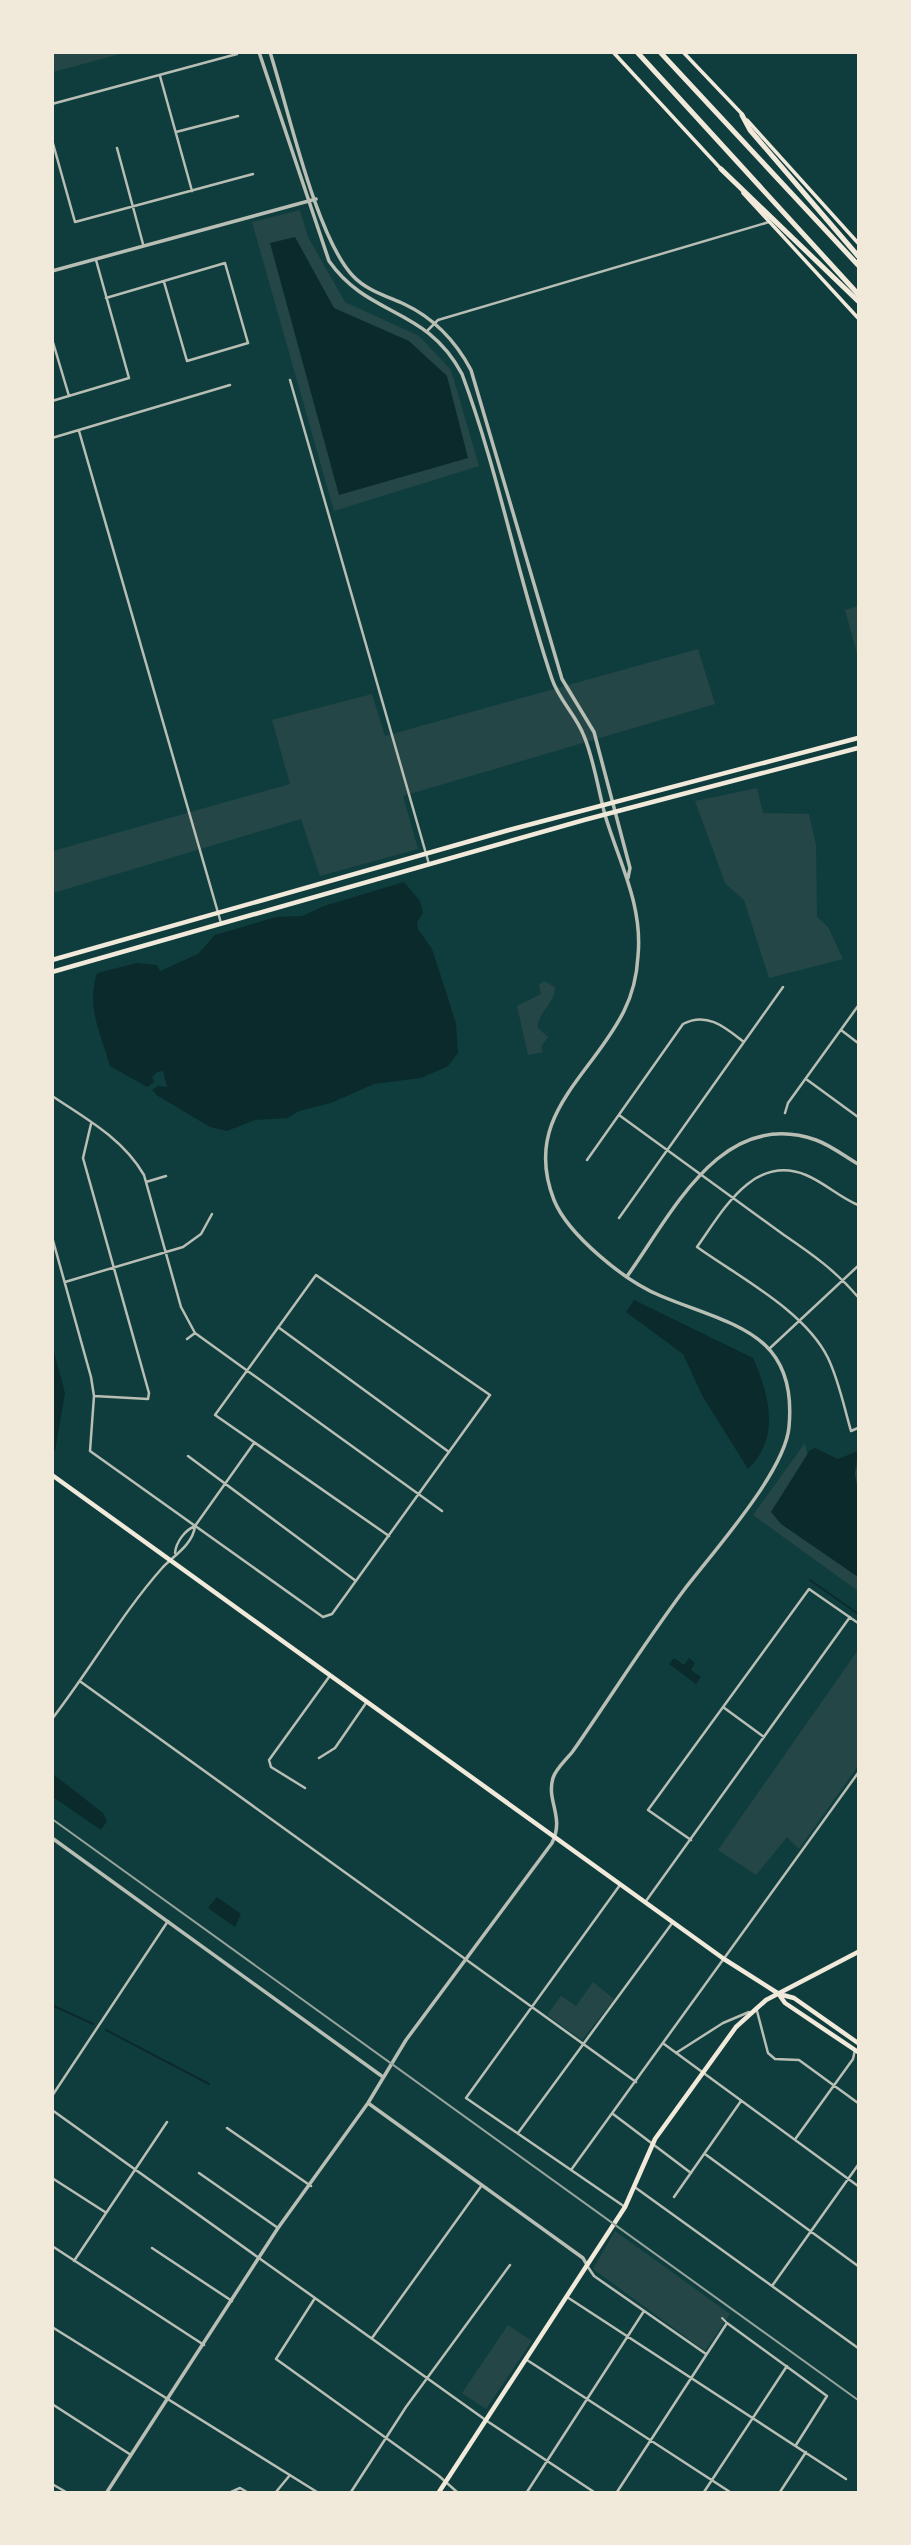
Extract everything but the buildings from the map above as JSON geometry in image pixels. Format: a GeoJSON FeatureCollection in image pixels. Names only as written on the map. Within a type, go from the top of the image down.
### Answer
{"type":"FeatureCollection","features":[{"type":"Feature","properties":{"kind":"highway"},"geometry":{"type":"LineString","coordinates":[[636,52],[859,294]]}},
{"type":"Feature","properties":{"kind":"highway"},"geometry":{"type":"LineString","coordinates":[[660,52],[859,265]]}},
{"type":"Feature","properties":{"kind":"highway"},"geometry":{"type":"LineString","coordinates":[[742,115],[750,130],[859,256]]}},
{"type":"Feature","properties":{"kind":"highway"},"geometry":{"type":"LineString","coordinates":[[721,169],[859,301]]}},
{"type":"Feature","properties":{"kind":"main road"},"geometry":{"type":"LineString","coordinates":[[613,52],[859,318]]}},
{"type":"Feature","properties":{"kind":"main road"},"geometry":{"type":"LineString","coordinates":[[683,52],[859,243]]}},
{"type":"Feature","properties":{"kind":"main road"},"geometry":{"type":"LineString","coordinates":[[52,960],[425,853],[859,738]]}},
{"type":"Feature","properties":{"kind":"main road"},"geometry":{"type":"LineString","coordinates":[[52,972],[615,811],[859,748]]}},
{"type":"Feature","properties":{"kind":"main road"},"geometry":{"type":"LineString","coordinates":[[52,1475],[556,1835],[724,1959],[779,1994],[794,1998],[858,2043]]}},
{"type":"Feature","properties":{"kind":"main road"},"geometry":{"type":"LineString","coordinates":[[439,2493],[625,2207],[636,2188],[652,2145],[750,2012],[859,1952]]}},
{"type":"Feature","properties":{"kind":"main road"},"geometry":{"type":"LineString","coordinates":[[779,1994],[785,2003],[857,2053]]}},
{"type":"Feature","properties":{"kind":"street"},"geometry":{"type":"LineString","coordinates":[[260,52],[329,261],[348,286],[428,330],[453,358],[467,387],[553,682],[584,735],[605,814],[622,868],[628,877]]}},
{"type":"Feature","properties":{"kind":"street"},"geometry":{"type":"LineString","coordinates":[[107,2493],[278,2228],[311,2186],[368,2103],[406,2040],[556,1835],[558,1816],[553,1798],[553,1775],[573,1751],[682,1593],[771,1472],[786,1446],[790,1408],[788,1386],[769,1349],[740,1325],[656,1295],[585,1245],[568,1225],[554,1201],[546,1156],[548,1134],[555,1110],[625,1010],[632,985],[639,935],[628,877],[630,867],[594,732],[562,679],[474,377],[462,352],[435,323],[355,279],[337,256],[316,199],[270,52]]}},
{"type":"Feature","properties":{"kind":"street"},"geometry":{"type":"LineString","coordinates":[[52,104],[237,54]]}},
{"type":"Feature","properties":{"kind":"street"},"geometry":{"type":"LineString","coordinates":[[160,75],[192,191]]}},
{"type":"Feature","properties":{"kind":"street"},"geometry":{"type":"LineString","coordinates":[[271,87],[280,84]]}},
{"type":"Feature","properties":{"kind":"street"},"geometry":{"type":"LineString","coordinates":[[176,132],[238,116]]}},
{"type":"Feature","properties":{"kind":"street"},"geometry":{"type":"LineString","coordinates":[[52,141],[75,222],[253,174]]}},
{"type":"Feature","properties":{"kind":"street"},"geometry":{"type":"LineString","coordinates":[[117,148],[143,244]]}},
{"type":"Feature","properties":{"kind":"street"},"geometry":{"type":"LineString","coordinates":[[52,271],[143,244],[316,199]]}},
{"type":"Feature","properties":{"kind":"street"},"geometry":{"type":"LineString","coordinates":[[428,330],[435,323],[769,222]]}},
{"type":"Feature","properties":{"kind":"street"},"geometry":{"type":"LineString","coordinates":[[52,401],[129,378],[96,260]]}},
{"type":"Feature","properties":{"kind":"street"},"geometry":{"type":"LineString","coordinates":[[106,298],[225,263],[247,343],[187,361],[164,282]]}},
{"type":"Feature","properties":{"kind":"street"},"geometry":{"type":"LineString","coordinates":[[52,339],[69,396]]}},
{"type":"Feature","properties":{"kind":"street"},"geometry":{"type":"LineString","coordinates":[[290,380],[429,864]]}},
{"type":"Feature","properties":{"kind":"street"},"geometry":{"type":"LineString","coordinates":[[52,438],[230,385]]}},
{"type":"Feature","properties":{"kind":"street"},"geometry":{"type":"LineString","coordinates":[[79,431],[221,923]]}},
{"type":"Feature","properties":{"kind":"street"},"geometry":{"type":"LineString","coordinates":[[619,1218],[783,987]]}},
{"type":"Feature","properties":{"kind":"street"},"geometry":{"type":"LineString","coordinates":[[785,1113],[788,1103],[859,1006]]}},
{"type":"Feature","properties":{"kind":"street"},"geometry":{"type":"LineString","coordinates":[[587,1160],[683,1024],[690,1020],[713,1020],[744,1042]]}},
{"type":"Feature","properties":{"kind":"street"},"geometry":{"type":"LineString","coordinates":[[841,1030],[859,1043]]}},
{"type":"Feature","properties":{"kind":"street"},"geometry":{"type":"LineString","coordinates":[[806,1079],[859,1117]]}},
{"type":"Feature","properties":{"kind":"street"},"geometry":{"type":"LineString","coordinates":[[52,1096],[114,1137],[135,1159],[146,1182],[181,1307],[195,1333],[442,1511]]}},
{"type":"Feature","properties":{"kind":"street"},"geometry":{"type":"LineString","coordinates":[[619,1115],[732,1198],[812,1252],[846,1280],[859,1297]]}},
{"type":"Feature","properties":{"kind":"street"},"geometry":{"type":"LineString","coordinates":[[92,1123],[85,1139],[83,1158],[146,1380],[148,1399],[94,1395]]}},
{"type":"Feature","properties":{"kind":"street"},"geometry":{"type":"LineString","coordinates":[[628,1275],[701,1175],[729,1148],[749,1139],[773,1134],[815,1139],[859,1164]]}},
{"type":"Feature","properties":{"kind":"street"},"geometry":{"type":"LineString","coordinates":[[859,1205],[808,1176],[786,1171],[755,1178],[732,1198],[697,1247],[800,1322],[828,1358],[851,1431],[859,1428]]}},
{"type":"Feature","properties":{"kind":"street"},"geometry":{"type":"LineString","coordinates":[[146,1182],[166,1176]]}},
{"type":"Feature","properties":{"kind":"street"},"geometry":{"type":"LineString","coordinates":[[65,1282],[183,1247],[201,1234],[212,1214]]}},
{"type":"Feature","properties":{"kind":"street"},"geometry":{"type":"LineString","coordinates":[[52,1237],[94,1395],[90,1451],[325,1618],[332,1614],[389,1536],[490,1395],[316,1275],[247,1370],[215,1415],[389,1536]]}},
{"type":"Feature","properties":{"kind":"street"},"geometry":{"type":"LineString","coordinates":[[769,1349],[859,1266]]}},
{"type":"Feature","properties":{"kind":"street"},"geometry":{"type":"LineString","coordinates":[[278,1327],[449,1452]]}},
{"type":"Feature","properties":{"kind":"street"},"geometry":{"type":"LineString","coordinates":[[187,1339],[195,1333]]}},
{"type":"Feature","properties":{"kind":"street"},"geometry":{"type":"LineString","coordinates":[[52,1719],[152,1580],[194,1534],[195,1526],[254,1442]]}},
{"type":"Feature","properties":{"kind":"street"},"geometry":{"type":"LineString","coordinates":[[188,1456],[356,1581]]}},
{"type":"Feature","properties":{"kind":"street"},"geometry":{"type":"LineString","coordinates":[[175,1554],[176,1547],[188,1529],[195,1526]]}},
{"type":"Feature","properties":{"kind":"street"},"geometry":{"type":"LineString","coordinates":[[691,1840],[648,1810],[803,1596],[809,1589],[859,1623]]}},
{"type":"Feature","properties":{"kind":"street"},"geometry":{"type":"LineString","coordinates":[[646,1901],[850,1617]]}},
{"type":"Feature","properties":{"kind":"street"},"geometry":{"type":"LineString","coordinates":[[305,1788],[271,1766],[269,1760],[331,1674]]}},
{"type":"Feature","properties":{"kind":"street"},"geometry":{"type":"LineString","coordinates":[[81,1682],[636,2082]]}},
{"type":"Feature","properties":{"kind":"street"},"geometry":{"type":"LineString","coordinates":[[318,1758],[330,1753],[367,1700]]}},
{"type":"Feature","properties":{"kind":"street"},"geometry":{"type":"LineString","coordinates":[[723,1707],[764,1737]]}},
{"type":"Feature","properties":{"kind":"street"},"geometry":{"type":"LineString","coordinates":[[571,2170],[859,1773]]}},
{"type":"Feature","properties":{"kind":"street"},"geometry":{"type":"LineString","coordinates":[[52,1838],[383,2077]]}},
{"type":"Feature","properties":{"kind":"street"},"geometry":{"type":"LineString","coordinates":[[621,1882],[466,2098],[625,2207]]}},
{"type":"Feature","properties":{"kind":"street"},"geometry":{"type":"LineString","coordinates":[[52,2096],[168,1921]]}},
{"type":"Feature","properties":{"kind":"street"},"geometry":{"type":"LineString","coordinates":[[518,2133],[673,1922]]}},
{"type":"Feature","properties":{"kind":"street"},"geometry":{"type":"LineString","coordinates":[[755,2008],[768,2053],[775,2059],[799,2060],[859,2103]]}},
{"type":"Feature","properties":{"kind":"street"},"geometry":{"type":"LineString","coordinates":[[676,2053],[723,2024],[750,2012]]}},
{"type":"Feature","properties":{"kind":"street"},"geometry":{"type":"LineString","coordinates":[[664,2044],[859,2186]]}},
{"type":"Feature","properties":{"kind":"street"},"geometry":{"type":"LineString","coordinates":[[796,2138],[857,2053]]}},
{"type":"Feature","properties":{"kind":"street"},"geometry":{"type":"LineString","coordinates":[[853,2059],[857,2053]]}},
{"type":"Feature","properties":{"kind":"street"},"geometry":{"type":"LineString","coordinates":[[674,2197],[741,2101]]}},
{"type":"Feature","properties":{"kind":"street"},"geometry":{"type":"LineString","coordinates":[[368,2103],[583,2258],[594,2276],[706,2354]]}},
{"type":"Feature","properties":{"kind":"street"},"geometry":{"type":"LineString","coordinates":[[52,2110],[487,2421],[594,2493]]}},
{"type":"Feature","properties":{"kind":"street"},"geometry":{"type":"LineString","coordinates":[[613,2114],[691,2173]]}},
{"type":"Feature","properties":{"kind":"street"},"geometry":{"type":"LineString","coordinates":[[74,2261],[167,2122]]}},
{"type":"Feature","properties":{"kind":"street"},"geometry":{"type":"LineString","coordinates":[[227,2128],[311,2186]]}},
{"type":"Feature","properties":{"kind":"street"},"geometry":{"type":"LineString","coordinates":[[705,2154],[810,2233],[859,2266]]}},
{"type":"Feature","properties":{"kind":"street"},"geometry":{"type":"LineString","coordinates":[[772,2286],[859,2165]]}},
{"type":"Feature","properties":{"kind":"street"},"geometry":{"type":"LineString","coordinates":[[199,2172],[278,2228]]}},
{"type":"Feature","properties":{"kind":"street"},"geometry":{"type":"LineString","coordinates":[[52,2178],[105,2212]]}},
{"type":"Feature","properties":{"kind":"street"},"geometry":{"type":"LineString","coordinates":[[372,2338],[482,2185]]}},
{"type":"Feature","properties":{"kind":"street"},"geometry":{"type":"LineString","coordinates":[[636,2188],[859,2348]]}},
{"type":"Feature","properties":{"kind":"street"},"geometry":{"type":"LineString","coordinates":[[52,2246],[204,2345]]}},
{"type":"Feature","properties":{"kind":"street"},"geometry":{"type":"LineString","coordinates":[[152,2248],[232,2301]]}},
{"type":"Feature","properties":{"kind":"street"},"geometry":{"type":"LineString","coordinates":[[351,2493],[386,2438],[510,2265]]}},
{"type":"Feature","properties":{"kind":"street"},"geometry":{"type":"LineString","coordinates":[[567,2297],[846,2479]]}},
{"type":"Feature","properties":{"kind":"street"},"geometry":{"type":"LineString","coordinates":[[315,2298],[276,2359],[457,2493]]}},
{"type":"Feature","properties":{"kind":"street"},"geometry":{"type":"LineString","coordinates":[[527,2493],[644,2311]]}},
{"type":"Feature","properties":{"kind":"street"},"geometry":{"type":"LineString","coordinates":[[617,2493],[727,2323],[827,2396],[796,2445]]}},
{"type":"Feature","properties":{"kind":"street"},"geometry":{"type":"LineString","coordinates":[[52,2327],[317,2493]]}},
{"type":"Feature","properties":{"kind":"street"},"geometry":{"type":"LineString","coordinates":[[527,2360],[730,2493]]}},
{"type":"Feature","properties":{"kind":"street"},"geometry":{"type":"LineString","coordinates":[[704,2493],[788,2365]]}},
{"type":"Feature","properties":{"kind":"street"},"geometry":{"type":"LineString","coordinates":[[52,2404],[131,2455]]}},
{"type":"Feature","properties":{"kind":"street"},"geometry":{"type":"LineString","coordinates":[[780,2493],[806,2452]]}},
{"type":"Feature","properties":{"kind":"street"},"geometry":{"type":"LineString","coordinates":[[276,2493],[290,2474]]}},
{"type":"Feature","properties":{"kind":"street"},"geometry":{"type":"LineString","coordinates":[[52,2484],[66,2493]]}},
{"type":"Feature","properties":{"kind":"street"},"geometry":{"type":"LineString","coordinates":[[231,2493],[240,2488],[247,2493]]}},
{"type":"Feature","properties":{"kind":"lane"},"geometry":{"type":"LineString","coordinates":[[722,2318],[727,2323]]}},
{"type":"Feature","properties":{"kind":"shaded area"},"geometry":{"type":"Polygon","coordinates":[[[53,53],[124,53],[53,72],[53,53]]]}},
{"type":"Feature","properties":{"kind":"shaded area"},"geometry":{"type":"Polygon","coordinates":[[[300,210],[308,237],[345,302],[419,336],[451,370],[479,466],[334,511],[252,222],[300,210]]]}},
{"type":"Feature","properties":{"kind":"shaded area"},"geometry":{"type":"Polygon","coordinates":[[[295,237],[334,308],[409,341],[447,376],[468,458],[339,495],[270,243],[295,237]]]}},
{"type":"Feature","properties":{"kind":"shaded area"},"geometry":{"type":"Polygon","coordinates":[[[858,606],[858,657],[845,610],[858,606]]]}},
{"type":"Feature","properties":{"kind":"shaded area"},"geometry":{"type":"Polygon","coordinates":[[[698,649],[715,704],[403,796],[418,849],[320,876],[301,819],[53,893],[53,851],[290,784],[272,720],[372,694],[385,736],[698,649]]]}},
{"type":"Feature","properties":{"kind":"shaded area"},"geometry":{"type":"Polygon","coordinates":[[[757,788],[763,813],[809,814],[816,845],[817,917],[828,927],[843,959],[769,978],[744,900],[725,883],[695,801],[757,788]]]}},
{"type":"Feature","properties":{"kind":"shaded area"},"geometry":{"type":"Polygon","coordinates":[[[404,882],[420,901],[423,913],[417,922],[418,929],[432,949],[456,1024],[458,1053],[448,1066],[421,1078],[374,1084],[331,1103],[299,1111],[288,1118],[255,1120],[227,1131],[210,1127],[158,1096],[152,1090],[158,1086],[167,1087],[163,1071],[152,1077],[154,1082],[147,1087],[110,1066],[94,1009],[97,973],[137,963],[157,965],[160,971],[198,954],[215,935],[276,917],[302,916],[324,906],[404,882]]]}},
{"type":"Feature","properties":{"kind":"shaded area"},"geometry":{"type":"Polygon","coordinates":[[[544,981],[555,987],[552,998],[538,1022],[538,1028],[548,1037],[541,1047],[543,1052],[528,1055],[517,1006],[541,994],[539,984],[544,981]]]}},
{"type":"Feature","properties":{"kind":"shaded area"},"geometry":{"type":"Polygon","coordinates":[[[634,1300],[753,1358],[764,1386],[769,1415],[765,1444],[748,1469],[703,1397],[683,1354],[626,1312],[634,1300]]]}},
{"type":"Feature","properties":{"kind":"shaded area"},"geometry":{"type":"Polygon","coordinates":[[[52,1344],[65,1393],[55,1451],[52,1450],[52,1344]]]}},
{"type":"Feature","properties":{"kind":"shaded area"},"geometry":{"type":"Polygon","coordinates":[[[805,1443],[809,1464],[858,1468],[858,1591],[753,1515],[805,1443]]]}},
{"type":"Feature","properties":{"kind":"shaded area"},"geometry":{"type":"Polygon","coordinates":[[[815,1448],[838,1459],[858,1451],[855,1474],[858,1490],[858,1577],[781,1524],[771,1512],[810,1450],[815,1448]]]}},
{"type":"Feature","properties":{"kind":"shaded area"},"geometry":{"type":"Polygon","coordinates":[[[858,1650],[858,1766],[799,1849],[787,1837],[756,1875],[718,1850],[858,1650]]]}},
{"type":"Feature","properties":{"kind":"shaded area"},"geometry":{"type":"Polygon","coordinates":[[[674,1658],[684,1665],[689,1658],[695,1663],[691,1670],[701,1677],[696,1684],[669,1664],[674,1658]]]}},
{"type":"Feature","properties":{"kind":"shaded area"},"geometry":{"type":"Polygon","coordinates":[[[53,1774],[103,1813],[107,1821],[101,1830],[53,1797],[53,1774]]]}},
{"type":"Feature","properties":{"kind":"shaded area"},"geometry":{"type":"Polygon","coordinates":[[[217,1897],[241,1914],[235,1927],[208,1908],[217,1897]]]}},
{"type":"Feature","properties":{"kind":"shaded area"},"geometry":{"type":"Polygon","coordinates":[[[593,1982],[614,1999],[582,2040],[547,2015],[561,1996],[576,2006],[593,1982]]]}},
{"type":"Feature","properties":{"kind":"shaded area"},"geometry":{"type":"Polygon","coordinates":[[[615,2231],[730,2314],[705,2351],[593,2269],[615,2231]]]}},
{"type":"Feature","properties":{"kind":"shaded area"},"geometry":{"type":"Polygon","coordinates":[[[508,2325],[532,2341],[486,2409],[462,2393],[508,2325]]]}},
{"type":"Feature","properties":{"kind":"waterway"},"geometry":{"type":"LineString","coordinates":[[810,1580],[858,1614]]}},
{"type":"Feature","properties":{"kind":"waterway"},"geometry":{"type":"LineString","coordinates":[[52,2005],[93,2024]]}},
{"type":"Feature","properties":{"kind":"waterway"},"geometry":{"type":"LineString","coordinates":[[106,2030],[209,2084]]}},
{"type":"Feature","properties":{"kind":"railway"},"geometry":{"type":"LineString","coordinates":[[52,1819],[858,2400]]}}]}
